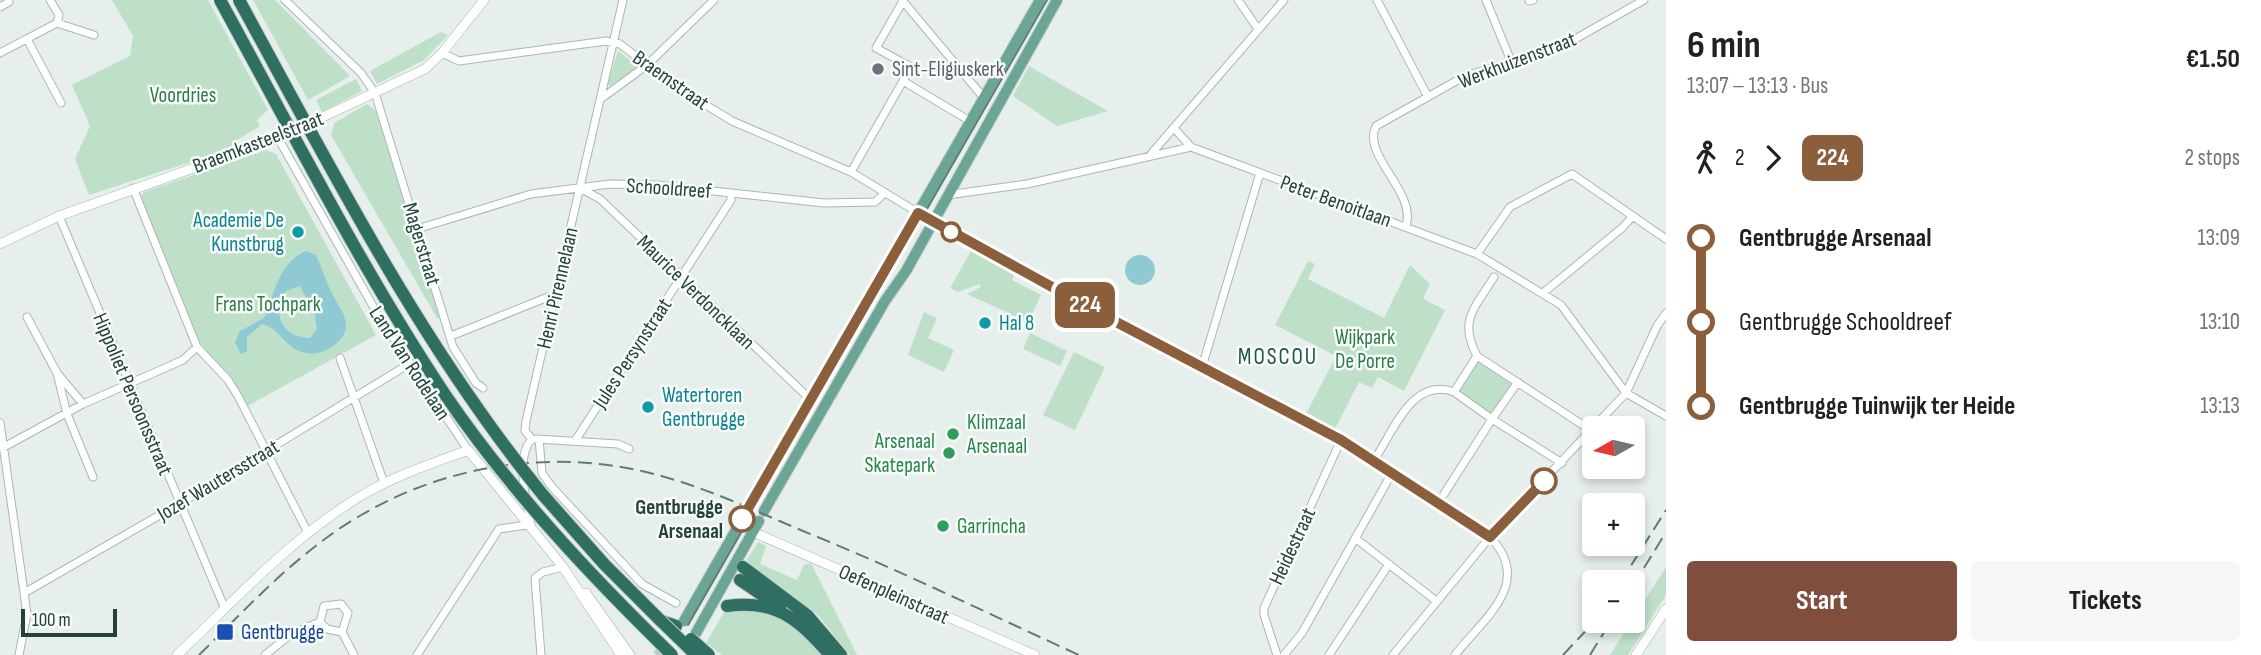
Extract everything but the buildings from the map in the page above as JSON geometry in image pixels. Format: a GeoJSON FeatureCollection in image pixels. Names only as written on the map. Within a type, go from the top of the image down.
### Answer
{"type":"FeatureCollection","features":[{"type":"Feature","properties":{"kind":"highway"},"geometry":{"type":"LineString","coordinates":[[220,0],[325,192],[447,397],[496,463],[562,543],[672,655]]}},
{"type":"Feature","properties":{"kind":"highway"},"geometry":{"type":"LineString","coordinates":[[239,0],[341,186],[461,388],[558,514],[696,655]]}},
{"type":"Feature","properties":{"kind":"highway"},"geometry":{"type":"LineString","coordinates":[[736,570],[791,615],[830,655]]}},
{"type":"Feature","properties":{"kind":"highway"},"geometry":{"type":"LineString","coordinates":[[736,570],[807,615],[841,655]]}},
{"type":"Feature","properties":{"kind":"highway"},"geometry":{"type":"LineString","coordinates":[[727,606],[761,605],[791,615]]}},
{"type":"Feature","properties":{"kind":"highway"},"geometry":{"type":"LineString","coordinates":[[661,621],[676,626],[709,655]]}},
{"type":"Feature","properties":{"kind":"main road"},"geometry":{"type":"LineString","coordinates":[[684,621],[1040,0]]}},
{"type":"Feature","properties":{"kind":"main road"},"geometry":{"type":"LineString","coordinates":[[727,606],[716,610],[705,628],[696,633],[736,570],[759,521],[933,222],[1057,0]]}},
{"type":"Feature","properties":{"kind":"main road"},"geometry":{"type":"LineString","coordinates":[[717,565],[725,561],[736,570]]}},
{"type":"Feature","properties":{"kind":"street"},"geometry":{"type":"LineString","coordinates":[[50,0],[59,15],[57,23]]}},
{"type":"Feature","properties":{"kind":"street","name":"Magerstraat"},"geometry":{"type":"LineString","coordinates":[[285,0],[361,73],[374,93],[456,352],[476,383],[483,388]]}},
{"type":"Feature","properties":{"kind":"street","name":"Braemkasteelstraat"},"geometry":{"type":"LineString","coordinates":[[1,241],[133,188],[278,138],[425,69],[442,53],[484,0]]}},
{"type":"Feature","properties":{"kind":"street","name":"Henri Pirennelaan"},"geometry":{"type":"LineString","coordinates":[[529,527],[524,460],[527,445],[535,439],[524,426],[623,0]]}},
{"type":"Feature","properties":{"kind":"street"},"geometry":{"type":"LineString","coordinates":[[602,98],[647,65],[714,0]]}},
{"type":"Feature","properties":{"kind":"street"},"geometry":{"type":"LineString","coordinates":[[851,172],[911,67],[876,48],[902,0],[984,98]]}},
{"type":"Feature","properties":{"kind":"street"},"geometry":{"type":"LineString","coordinates":[[1238,0],[1258,29]]}},
{"type":"Feature","properties":{"kind":"street"},"geometry":{"type":"LineString","coordinates":[[1151,155],[1284,0]]}},
{"type":"Feature","properties":{"kind":"street"},"geometry":{"type":"LineString","coordinates":[[1377,0],[1428,97]]}},
{"type":"Feature","properties":{"kind":"street"},"geometry":{"type":"LineString","coordinates":[[1486,0],[1511,61]]}},
{"type":"Feature","properties":{"kind":"street","name":"Werkhuizenstraat"},"geometry":{"type":"LineString","coordinates":[[1406,226],[1409,209],[1375,147],[1373,133],[1382,121],[1465,76],[1561,47],[1644,0]]}},
{"type":"Feature","properties":{"kind":"street"},"geometry":{"type":"LineString","coordinates":[[0,7],[9,2]]}},
{"type":"Feature","properties":{"kind":"street"},"geometry":{"type":"LineString","coordinates":[[0,53],[57,23],[94,35]]}},
{"type":"Feature","properties":{"kind":"street"},"geometry":{"type":"LineString","coordinates":[[27,39],[61,103]]}},
{"type":"Feature","properties":{"kind":"street","name":"Braemstraat"},"geometry":{"type":"LineString","coordinates":[[442,53],[458,61],[606,41],[620,44],[732,121],[851,172],[885,193]]}},
{"type":"Feature","properties":{"kind":"street"},"geometry":{"type":"LineString","coordinates":[[903,81],[971,121]]}},
{"type":"Feature","properties":{"kind":"street"},"geometry":{"type":"LineString","coordinates":[[1174,128],[1191,146]]}},
{"type":"Feature","properties":{"kind":"street","name":"Land Van Rodelaan"},"geometry":{"type":"LineString","coordinates":[[278,138],[345,262],[409,364],[468,450],[564,570],[621,655]]}},
{"type":"Feature","properties":{"kind":"street"},"geometry":{"type":"LineString","coordinates":[[946,195],[1027,184],[1191,146]]}},
{"type":"Feature","properties":{"kind":"street","name":"Peter Benoitlaan"},"geometry":{"type":"LineString","coordinates":[[1191,146],[1478,254],[1497,273],[1544,292],[1569,315],[1626,393],[1666,416]]}},
{"type":"Feature","properties":{"kind":"street"},"geometry":{"type":"LineString","coordinates":[[1202,367],[1261,173]]}},
{"type":"Feature","properties":{"kind":"street"},"geometry":{"type":"LineString","coordinates":[[1478,254],[1510,207],[1572,174],[1666,239]]}},
{"type":"Feature","properties":{"kind":"street","name":"Schooldreef"},"geometry":{"type":"LineString","coordinates":[[417,229],[531,194],[610,184],[657,185],[836,202],[875,202],[885,193]]}},
{"type":"Feature","properties":{"kind":"street"},"geometry":{"type":"LineString","coordinates":[[133,188],[197,347],[228,380],[308,533]]}},
{"type":"Feature","properties":{"kind":"street","name":"Maurice Verdoncklaan"},"geometry":{"type":"LineString","coordinates":[[580,188],[600,199],[811,400]]}},
{"type":"Feature","properties":{"kind":"street","name":"Jules Persynstraat"},"geometry":{"type":"LineString","coordinates":[[575,441],[681,279],[731,200],[732,193]]}},
{"type":"Feature","properties":{"kind":"street"},"geometry":{"type":"LineString","coordinates":[[885,193],[933,222],[1375,458],[1392,473],[1490,537],[1505,554],[1509,580],[1501,597],[1455,655]]}},
{"type":"Feature","properties":{"kind":"street","name":"Hippoliet Persoonsstraat"},"geometry":{"type":"LineString","coordinates":[[59,216],[179,504],[226,609]]}},
{"type":"Feature","properties":{"kind":"street"},"geometry":{"type":"LineString","coordinates":[[1544,292],[1633,216]]}},
{"type":"Feature","properties":{"kind":"street"},"geometry":{"type":"LineString","coordinates":[[1497,273],[1467,320],[1468,339],[1477,356],[1582,424]]}},
{"type":"Feature","properties":{"kind":"street"},"geometry":{"type":"LineString","coordinates":[[451,336],[548,297],[555,298]]}},
{"type":"Feature","properties":{"kind":"street"},"geometry":{"type":"LineString","coordinates":[[1605,416],[1626,393],[1657,326],[1666,313]]}},
{"type":"Feature","properties":{"kind":"street"},"geometry":{"type":"LineString","coordinates":[[27,317],[57,373],[83,404]]}},
{"type":"Feature","properties":{"kind":"street"},"geometry":{"type":"LineString","coordinates":[[183,360],[197,347]]}},
{"type":"Feature","properties":{"kind":"street"},"geometry":{"type":"LineString","coordinates":[[4,447],[83,404],[129,383],[183,360],[205,356]]}},
{"type":"Feature","properties":{"kind":"street"},"geometry":{"type":"LineString","coordinates":[[1454,392],[1477,356]]}},
{"type":"Feature","properties":{"kind":"street"},"geometry":{"type":"LineString","coordinates":[[340,358],[384,483]]}},
{"type":"Feature","properties":{"kind":"street","name":"Jozef Wautersstraat"},"geometry":{"type":"LineString","coordinates":[[24,593],[265,453],[409,364]]}},
{"type":"Feature","properties":{"kind":"street"},"geometry":{"type":"LineString","coordinates":[[57,373],[66,414],[93,477]]}},
{"type":"Feature","properties":{"kind":"street"},"geometry":{"type":"LineString","coordinates":[[1444,494],[1518,382]]}},
{"type":"Feature","properties":{"kind":"street"},"geometry":{"type":"LineString","coordinates":[[1375,458],[1416,397],[1444,388],[1562,463]]}},
{"type":"Feature","properties":{"kind":"street"},"geometry":{"type":"LineString","coordinates":[[0,423],[27,614],[19,655]]}},
{"type":"Feature","properties":{"kind":"street"},"geometry":{"type":"LineString","coordinates":[[629,449],[618,444],[535,439],[542,473],[552,487],[642,584],[676,603]]}},
{"type":"Feature","properties":{"kind":"street","name":"Heidestraat"},"geometry":{"type":"LineString","coordinates":[[1278,655],[1264,608],[1341,440]]}},
{"type":"Feature","properties":{"kind":"street"},"geometry":{"type":"LineString","coordinates":[[1393,655],[1435,600],[1490,537],[1582,442]]}},
{"type":"Feature","properties":{"kind":"street"},"geometry":{"type":"LineString","coordinates":[[177,655],[308,533],[384,483],[468,450]]}},
{"type":"Feature","properties":{"kind":"street"},"geometry":{"type":"LineString","coordinates":[[1284,655],[1302,633],[1392,473]]}},
{"type":"Feature","properties":{"kind":"street","name":"Oefenpleinstraat"},"geometry":{"type":"LineString","coordinates":[[759,521],[1035,655]]}},
{"type":"Feature","properties":{"kind":"street"},"geometry":{"type":"LineString","coordinates":[[417,655],[499,529],[529,527]]}},
{"type":"Feature","properties":{"kind":"street"},"geometry":{"type":"LineString","coordinates":[[1355,538],[1435,600]]}},
{"type":"Feature","properties":{"kind":"street"},"geometry":{"type":"LineString","coordinates":[[1329,655],[1389,564]]}},
{"type":"Feature","properties":{"kind":"street"},"geometry":{"type":"LineString","coordinates":[[541,655],[535,578],[543,572],[564,570]]}},
{"type":"Feature","properties":{"kind":"street","name":"Land Van Rodelaan"},"geometry":{"type":"LineString","coordinates":[[564,570],[577,581],[631,655]]}},
{"type":"Feature","properties":{"kind":"street"},"geometry":{"type":"LineString","coordinates":[[320,622],[324,606],[341,604],[348,620],[342,632]]}},
{"type":"Feature","properties":{"kind":"street"},"geometry":{"type":"LineString","coordinates":[[1636,655],[1665,614]]}},
{"type":"Feature","properties":{"kind":"street"},"geometry":{"type":"LineString","coordinates":[[320,622],[327,629],[342,632]]}},
{"type":"Feature","properties":{"kind":"street"},"geometry":{"type":"LineString","coordinates":[[265,655],[291,634],[320,622]]}},
{"type":"Feature","properties":{"kind":"street"},"geometry":{"type":"LineString","coordinates":[[342,632],[354,655]]}},
{"type":"Feature","properties":{"kind":"green space","name":"Voordries"},"geometry":{"type":"Polygon","coordinates":[[[112,0],[208,0],[268,110],[257,120],[260,126],[237,140],[237,147],[89,195],[75,159],[90,126],[72,85],[130,56],[133,36],[112,0]]]}},
{"type":"Feature","properties":{"kind":"green space"},"geometry":{"type":"Polygon","coordinates":[[[253,0],[275,0],[350,76],[308,100],[253,0]]]}},
{"type":"Feature","properties":{"kind":"green space"},"geometry":{"type":"Polygon","coordinates":[[[441,32],[448,35],[424,60],[377,84],[370,71],[441,32]]]}},
{"type":"Feature","properties":{"kind":"green space"},"geometry":{"type":"Polygon","coordinates":[[[618,51],[639,67],[612,86],[607,85],[618,51]]]}},
{"type":"Feature","properties":{"kind":"green space"},"geometry":{"type":"Polygon","coordinates":[[[1029,66],[1108,111],[1057,126],[1013,96],[1029,66]]]}},
{"type":"Feature","properties":{"kind":"green space"},"geometry":{"type":"Polygon","coordinates":[[[356,79],[362,91],[322,112],[316,100],[356,79]]]}},
{"type":"Feature","properties":{"kind":"green space"},"geometry":{"type":"Polygon","coordinates":[[[367,104],[376,111],[440,318],[437,318],[331,135],[334,123],[367,104]]]}},
{"type":"Feature","properties":{"kind":"green space","name":"Frans Tochpark"},"geometry":{"type":"Polygon","coordinates":[[[266,150],[276,154],[376,335],[246,407],[198,339],[139,200],[144,192],[266,150]]]}},
{"type":"Feature","properties":{"kind":"green space"},"geometry":{"type":"Polygon","coordinates":[[[971,251],[1014,275],[1012,280],[1041,295],[1028,322],[967,294],[981,287],[980,284],[958,292],[950,288],[971,251]]]}},
{"type":"Feature","properties":{"kind":"green space","name":"Wijkpark De Porre"},"geometry":{"type":"Polygon","coordinates":[[[1308,261],[1315,264],[1308,279],[1384,318],[1410,265],[1430,284],[1423,299],[1445,310],[1404,391],[1378,377],[1372,388],[1359,382],[1334,431],[1305,416],[1336,356],[1275,325],[1308,261]]]}},
{"type":"Feature","properties":{"kind":"green space"},"geometry":{"type":"Polygon","coordinates":[[[924,312],[937,318],[928,338],[954,350],[944,372],[908,355],[924,312]]]}},
{"type":"Feature","properties":{"kind":"green space"},"geometry":{"type":"Polygon","coordinates":[[[1030,333],[1067,351],[1060,366],[1023,349],[1030,333]]]}},
{"type":"Feature","properties":{"kind":"green space"},"geometry":{"type":"Polygon","coordinates":[[[1074,352],[1105,367],[1075,430],[1043,415],[1074,352]]]}},
{"type":"Feature","properties":{"kind":"green space"},"geometry":{"type":"Polygon","coordinates":[[[1478,358],[1516,383],[1493,415],[1458,391],[1478,358]]]}},
{"type":"Feature","properties":{"kind":"green space"},"geometry":{"type":"Polygon","coordinates":[[[758,542],[766,546],[760,564],[797,580],[804,565],[811,563],[857,655],[850,655],[818,615],[752,566],[747,560],[758,542]]]}},
{"type":"Feature","properties":{"kind":"green space"},"geometry":{"type":"Polygon","coordinates":[[[1666,567],[1666,595],[1645,628],[1645,600],[1666,567]]]}},
{"type":"Feature","properties":{"kind":"green space"},"geometry":{"type":"Polygon","coordinates":[[[726,609],[759,612],[781,619],[801,633],[824,655],[722,655],[706,643],[726,609]]]}},
{"type":"Feature","properties":{"kind":"green space"},"geometry":{"type":"Polygon","coordinates":[[[1624,633],[1642,633],[1628,655],[1610,655],[1624,633]]]}},
{"type":"Feature","properties":{"kind":"water"},"geometry":{"type":"Polygon","coordinates":[[[306,251],[316,255],[344,316],[345,332],[332,347],[309,354],[293,348],[274,330],[262,324],[247,337],[247,351],[241,354],[235,342],[240,331],[264,318],[278,280],[296,257],[306,251]],[[300,286],[286,291],[279,308],[286,329],[300,337],[310,338],[317,329],[314,311],[300,286]]]}},
{"type":"Feature","properties":{"kind":"water"},"geometry":{"type":"Polygon","coordinates":[[[1140,255],[1151,259],[1155,270],[1151,281],[1140,285],[1129,281],[1125,270],[1129,259],[1140,255]]]}},
{"type":"Feature","properties":{"kind":"tunnel"},"geometry":{"type":"LineString","coordinates":[[656,655],[668,646]]}},
{"type":"Feature","properties":{"kind":"tram line"},"geometry":{"type":"LineString","coordinates":[[688,625],[1047,0]]}},
{"type":"Feature","properties":{"kind":"railway"},"geometry":{"type":"LineString","coordinates":[[199,655],[297,561],[363,514],[431,483],[466,473],[540,462],[614,466],[689,485],[873,560],[1079,655]]}},
{"type":"Feature","properties":{"kind":"railway"},"geometry":{"type":"LineString","coordinates":[[1628,570],[1666,510]]}},
{"type":"Feature","properties":{"kind":"railway"},"geometry":{"type":"LineString","coordinates":[[1643,570],[1666,532]]}},
{"type":"Feature","properties":{"kind":"railway"},"geometry":{"type":"LineString","coordinates":[[1563,655],[1584,633]]}},
{"type":"Feature","properties":{"kind":"railway"},"geometry":{"type":"LineString","coordinates":[[1590,655],[1604,633]]}},
{"type":"Feature","properties":{"kind":"bus line","name":"224"},"geometry":{"type":"LineString","coordinates":[[742,519],[918,213],[1101,314],[1341,440],[1490,537],[1544,481]]}},
{"type":"Feature","properties":{"kind":"place","name":"Sint-Eligiuskerk"},"geometry":{"type":"Point","coordinates":[878,69]}},
{"type":"Feature","properties":{"kind":"place","name":"Academie De Kunstbrug"},"geometry":{"type":"Point","coordinates":[298,232]}},
{"type":"Feature","properties":{"kind":"place","name":"Hal 8"},"geometry":{"type":"Point","coordinates":[985,323]}},
{"type":"Feature","properties":{"kind":"place","name":"Watertoren Gentbrugge"},"geometry":{"type":"Point","coordinates":[648,407]}},
{"type":"Feature","properties":{"kind":"place","name":"Klimzaal Arsenaal"},"geometry":{"type":"Point","coordinates":[953,434]}},
{"type":"Feature","properties":{"kind":"place","name":"Arsenaal Skatepark"},"geometry":{"type":"Point","coordinates":[949,453]}},
{"type":"Feature","properties":{"kind":"place","name":"Gentbrugge Arsenaal"},"geometry":{"type":"Point","coordinates":[742,519]}},
{"type":"Feature","properties":{"kind":"place","name":"Garrincha"},"geometry":{"type":"Point","coordinates":[943,526]}},
{"type":"Feature","properties":{"kind":"place","name":"Gentbrugge"},"geometry":{"type":"Point","coordinates":[225,632]}},
{"type":"Feature","properties":{"kind":"district","name":"MOSCOU"},"geometry":{"type":"Point","coordinates":[1278,356]}}]}
